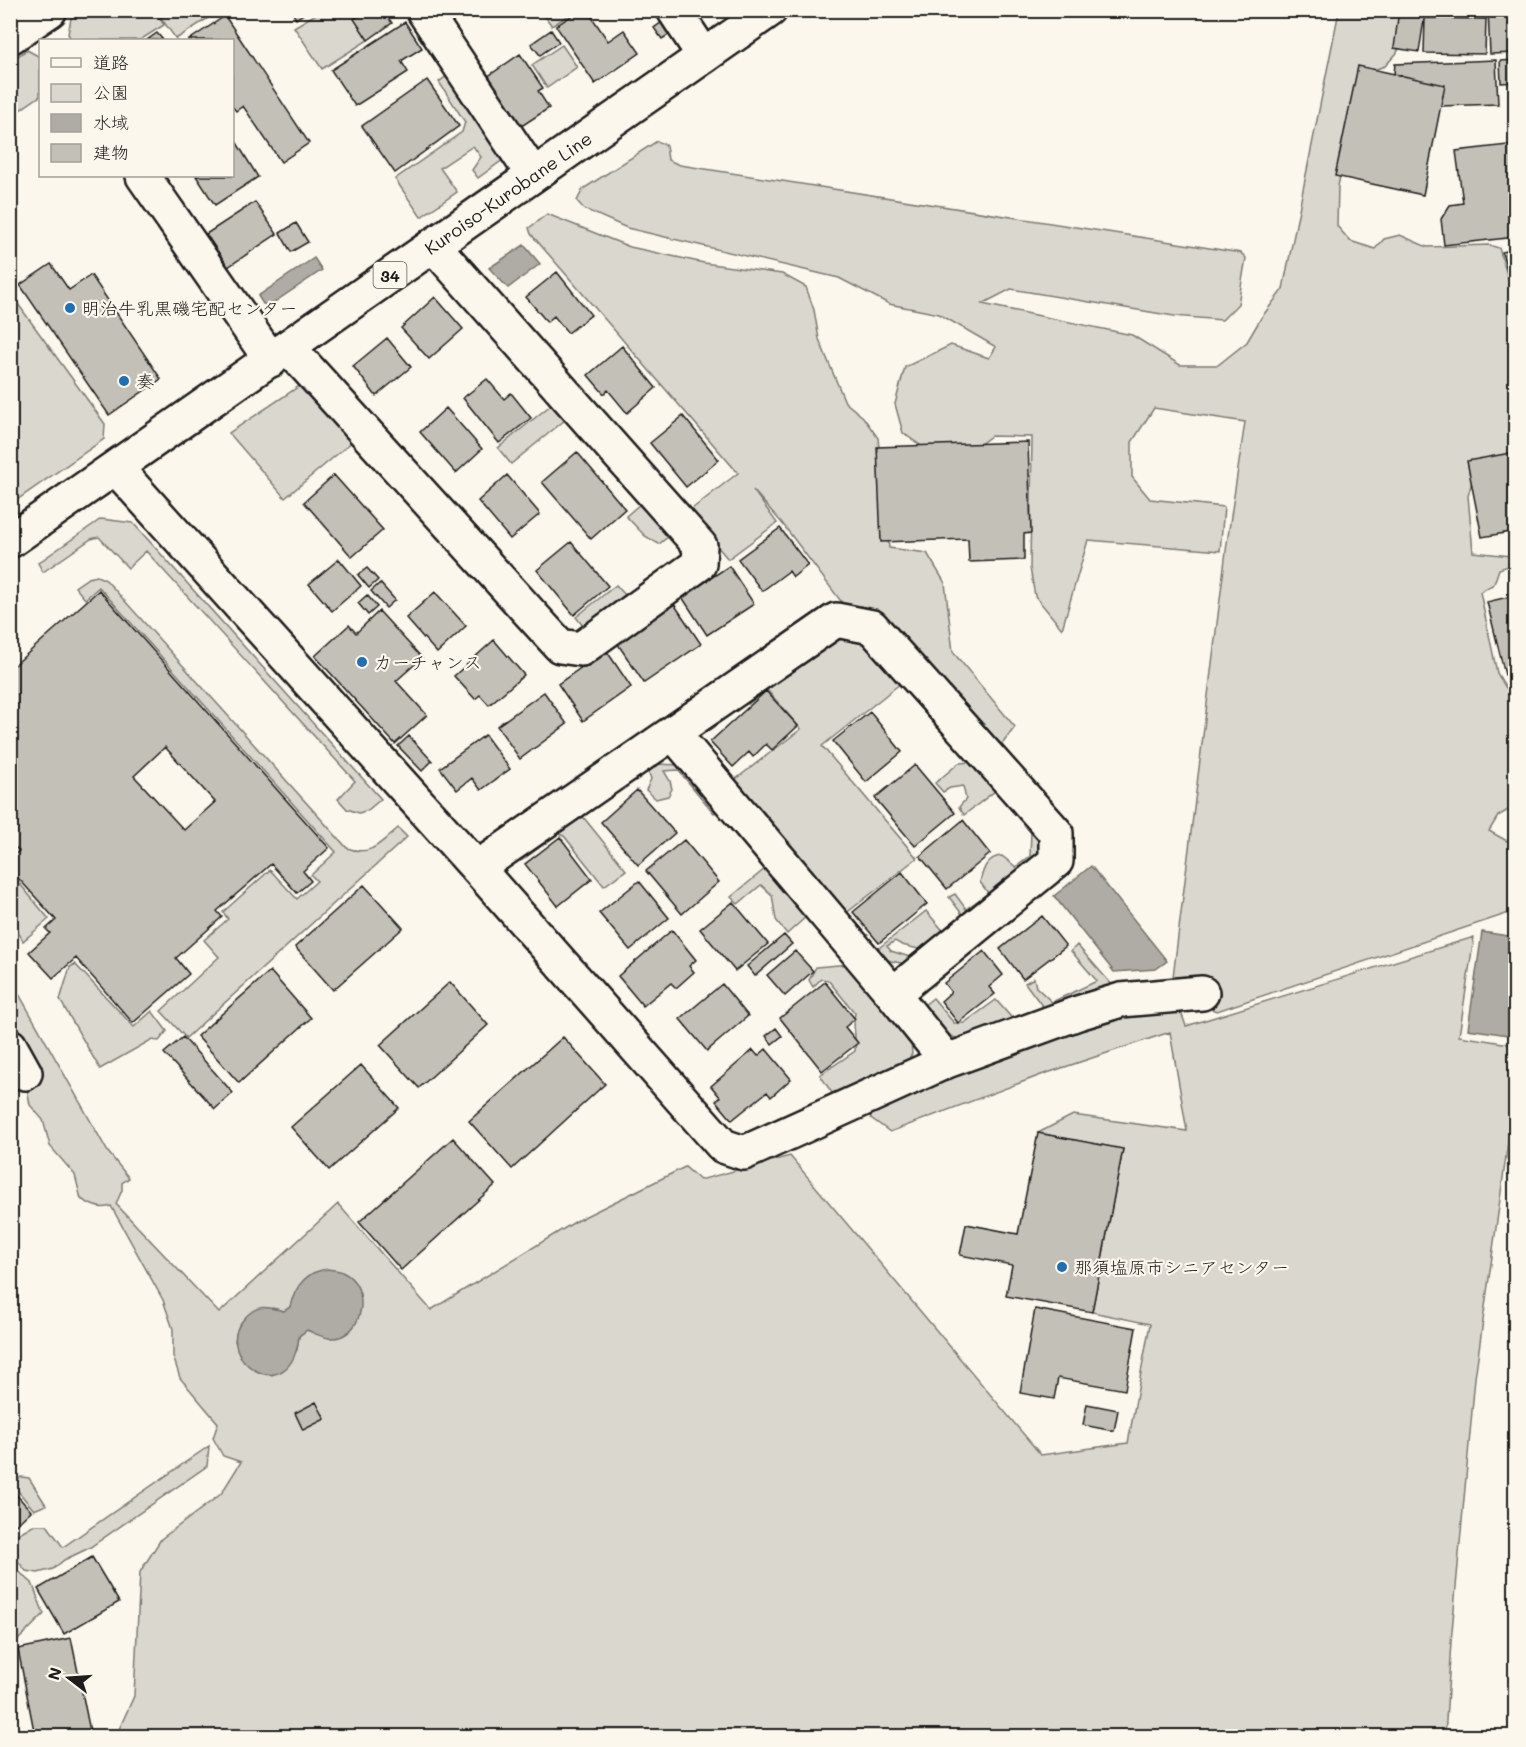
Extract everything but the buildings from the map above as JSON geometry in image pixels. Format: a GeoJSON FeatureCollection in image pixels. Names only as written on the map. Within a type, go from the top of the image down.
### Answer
{"type":"FeatureCollection","features":[{"type":"Feature","properties":{"kind":"street"},"geometry":{"type":"LineString","coordinates":[[423,10],[533,175]]}},
{"type":"Feature","properties":{"kind":"street"},"geometry":{"type":"LineString","coordinates":[[674,10],[704,56]]}},
{"type":"Feature","properties":{"kind":"street","name":"Kuroiso-Kurobane Line"},"geometry":{"type":"LineString","coordinates":[[10,541],[770,10]]}},
{"type":"Feature","properties":{"kind":"street"},"geometry":{"type":"LineString","coordinates":[[144,177],[279,353],[560,646],[581,649],[699,564],[700,546],[434,245]]}},
{"type":"Feature","properties":{"kind":"street"},"geometry":{"type":"LineString","coordinates":[[116,468],[477,868],[723,1146],[744,1153],[947,1061],[1078,1013],[1121,1000],[1202,993]]}},
{"type":"Feature","properties":{"kind":"street"},"geometry":{"type":"LineString","coordinates":[[477,868],[836,620],[872,627],[1056,833],[1056,861],[893,994]]}},
{"type":"Feature","properties":{"kind":"street"},"geometry":{"type":"LineString","coordinates":[[673,733],[947,1061]]}},
{"type":"Feature","properties":{"kind":"green space"},"geometry":{"type":"Polygon","coordinates":[[[83,10],[155,11],[164,25],[142,39],[71,39],[68,34],[71,18],[83,10]]]}},
{"type":"Feature","properties":{"kind":"green space"},"geometry":{"type":"Polygon","coordinates":[[[156,11],[219,11],[176,39],[156,11]]]}},
{"type":"Feature","properties":{"kind":"green space"},"geometry":{"type":"Polygon","coordinates":[[[321,11],[367,11],[355,19],[368,40],[322,69],[294,27],[321,11]]]}},
{"type":"Feature","properties":{"kind":"green space"},"geometry":{"type":"Polygon","coordinates":[[[541,11],[575,11],[552,26],[541,11]]]}},
{"type":"Feature","properties":{"kind":"green space"},"geometry":{"type":"Polygon","coordinates":[[[1339,11],[1421,11],[1396,54],[1385,66],[1361,74],[1338,186],[1337,226],[1350,241],[1375,249],[1384,239],[1400,235],[1427,247],[1489,245],[1499,248],[1515,302],[1515,465],[1476,467],[1468,496],[1473,552],[1515,555],[1515,564],[1499,569],[1494,584],[1480,592],[1497,673],[1506,688],[1515,693],[1515,806],[1498,816],[1489,831],[1507,841],[1515,835],[1515,911],[1217,1011],[1199,1005],[1179,994],[1173,977],[1227,543],[1245,422],[1154,408],[1132,442],[1132,477],[1150,499],[1224,507],[1220,551],[1088,540],[1062,629],[1035,596],[1030,568],[1032,437],[991,436],[972,450],[933,454],[903,433],[895,404],[905,367],[951,345],[989,358],[996,347],[939,314],[889,304],[839,278],[627,228],[584,209],[577,201],[583,189],[657,141],[666,145],[668,160],[680,165],[1241,253],[1246,258],[1238,304],[1222,320],[1174,316],[1011,289],[982,304],[1132,335],[1180,365],[1218,365],[1247,342],[1261,318],[1283,289],[1339,11]]]}},
{"type":"Feature","properties":{"kind":"green space"},"geometry":{"type":"Polygon","coordinates":[[[562,45],[577,67],[547,88],[532,65],[562,45]]]}},
{"type":"Feature","properties":{"kind":"green space"},"geometry":{"type":"Polygon","coordinates":[[[27,50],[39,56],[39,97],[11,116],[11,61],[27,50]]]}},
{"type":"Feature","properties":{"kind":"green space"},"geometry":{"type":"Polygon","coordinates":[[[449,74],[504,159],[478,178],[472,170],[481,157],[473,146],[440,168],[457,192],[421,217],[395,179],[462,132],[465,122],[439,82],[449,74]]]}},
{"type":"Feature","properties":{"kind":"green space"},"geometry":{"type":"Polygon","coordinates":[[[547,214],[630,247],[704,263],[782,274],[806,287],[814,310],[819,339],[845,402],[863,417],[878,438],[889,548],[927,553],[945,583],[953,652],[1015,727],[1003,743],[987,745],[877,623],[843,604],[782,523],[753,490],[777,523],[728,559],[688,512],[738,473],[531,234],[529,228],[547,214]]]}},
{"type":"Feature","properties":{"kind":"green space"},"geometry":{"type":"Polygon","coordinates":[[[10,293],[105,424],[104,439],[11,504],[10,293]]]}},
{"type":"Feature","properties":{"kind":"green space"},"geometry":{"type":"Polygon","coordinates":[[[304,383],[353,441],[285,498],[229,433],[304,383]]]}},
{"type":"Feature","properties":{"kind":"green space"},"geometry":{"type":"Polygon","coordinates":[[[552,404],[565,420],[511,464],[498,448],[552,404]]]}},
{"type":"Feature","properties":{"kind":"green space"},"geometry":{"type":"Polygon","coordinates":[[[640,504],[669,536],[659,544],[645,536],[626,516],[640,504]]]}},
{"type":"Feature","properties":{"kind":"green space"},"geometry":{"type":"Polygon","coordinates":[[[101,519],[133,523],[381,799],[368,810],[359,813],[347,809],[338,799],[355,781],[146,551],[128,568],[99,537],[91,539],[43,572],[38,563],[101,519]]]}},
{"type":"Feature","properties":{"kind":"green space"},"geometry":{"type":"Polygon","coordinates":[[[97,576],[106,580],[347,848],[369,850],[398,828],[407,837],[186,1038],[161,1011],[219,957],[204,940],[228,919],[223,912],[270,870],[297,899],[317,881],[311,875],[336,852],[99,587],[85,599],[75,587],[88,578],[97,576]]]}},
{"type":"Feature","properties":{"kind":"green space"},"geometry":{"type":"Polygon","coordinates":[[[616,585],[627,597],[583,626],[576,617],[616,585]]]}},
{"type":"Feature","properties":{"kind":"green space"},"geometry":{"type":"Polygon","coordinates":[[[837,635],[861,638],[901,683],[822,746],[917,858],[845,914],[732,782],[801,729],[767,690],[748,704],[746,700],[837,635]]]}},
{"type":"Feature","properties":{"kind":"green space"},"geometry":{"type":"Polygon","coordinates":[[[972,762],[995,791],[964,815],[959,807],[966,799],[963,786],[950,788],[943,792],[935,783],[959,763],[972,762]]]}},
{"type":"Feature","properties":{"kind":"green space"},"geometry":{"type":"Polygon","coordinates":[[[654,764],[681,765],[718,811],[714,813],[678,770],[664,771],[672,789],[668,796],[656,799],[646,790],[651,779],[647,767],[654,764]]]}},
{"type":"Feature","properties":{"kind":"green space"},"geometry":{"type":"Polygon","coordinates":[[[1024,812],[1040,831],[1039,858],[965,918],[949,897],[955,894],[966,909],[988,893],[980,882],[984,868],[989,861],[1002,856],[1016,867],[1030,856],[1031,832],[1018,817],[1024,812]]]}},
{"type":"Feature","properties":{"kind":"green space"},"geometry":{"type":"Polygon","coordinates":[[[580,813],[626,870],[604,886],[564,836],[558,834],[521,861],[516,855],[580,813]]]}},
{"type":"Feature","properties":{"kind":"green space"},"geometry":{"type":"Polygon","coordinates":[[[766,868],[807,916],[787,934],[776,920],[772,895],[761,885],[738,904],[731,897],[766,868]]]}},
{"type":"Feature","properties":{"kind":"green space"},"geometry":{"type":"Polygon","coordinates":[[[10,872],[49,919],[23,941],[11,918],[10,872]]]}},
{"type":"Feature","properties":{"kind":"green space"},"geometry":{"type":"Polygon","coordinates":[[[926,911],[947,935],[926,951],[895,941],[887,946],[891,951],[910,957],[910,965],[882,959],[875,951],[926,911]]]}},
{"type":"Feature","properties":{"kind":"green space"},"geometry":{"type":"Polygon","coordinates":[[[1474,937],[1459,1036],[1515,1045],[1516,1085],[1475,1378],[1451,1642],[1445,1736],[116,1736],[134,1696],[140,1572],[161,1539],[221,1494],[241,1462],[223,1456],[213,1438],[218,1423],[180,1378],[173,1356],[173,1329],[163,1300],[111,1206],[99,1207],[81,1199],[75,1175],[50,1146],[43,1120],[30,1105],[27,1088],[11,1061],[10,978],[108,1152],[129,1178],[122,1183],[122,1190],[116,1204],[219,1313],[338,1204],[431,1310],[578,1220],[685,1167],[700,1180],[790,1156],[1041,1455],[1128,1443],[1150,1324],[1092,1312],[1123,1149],[1038,1133],[1073,1115],[1187,1131],[1170,1032],[1041,1075],[890,1132],[871,1118],[868,1107],[1117,1012],[1172,1007],[1181,1012],[1186,1026],[1474,937]],[[292,1300],[290,1307],[284,1311],[273,1308],[239,1325],[235,1341],[240,1356],[272,1375],[277,1365],[297,1350],[299,1336],[307,1330],[322,1336],[334,1337],[344,1333],[356,1322],[292,1300]]]}},
{"type":"Feature","properties":{"kind":"green space"},"geometry":{"type":"Polygon","coordinates":[[[1077,945],[1113,986],[1046,1011],[1025,983],[1034,978],[1036,987],[1052,1002],[1097,981],[1071,951],[1077,945]]]}},
{"type":"Feature","properties":{"kind":"green space"},"geometry":{"type":"Polygon","coordinates":[[[75,964],[134,1027],[152,1011],[167,1031],[159,1041],[151,1040],[100,1069],[60,1000],[70,967],[75,964]]]}},
{"type":"Feature","properties":{"kind":"green space"},"geometry":{"type":"Polygon","coordinates":[[[850,964],[911,1041],[912,1054],[904,1066],[834,1096],[820,1075],[855,1051],[855,1013],[828,980],[821,979],[813,987],[809,980],[816,967],[850,964]]]}},
{"type":"Feature","properties":{"kind":"green space"},"geometry":{"type":"Polygon","coordinates":[[[933,998],[954,1023],[964,1023],[996,1000],[1017,1024],[964,1042],[947,1034],[923,1006],[933,998]]]}},
{"type":"Feature","properties":{"kind":"green space"},"geometry":{"type":"Polygon","coordinates":[[[209,1446],[207,1466],[89,1548],[64,1560],[53,1569],[38,1573],[26,1571],[13,1555],[16,1535],[33,1525],[47,1525],[63,1547],[209,1446]]]}},
{"type":"Feature","properties":{"kind":"green space"},"geometry":{"type":"Polygon","coordinates":[[[21,1477],[29,1478],[46,1505],[34,1510],[17,1490],[11,1491],[11,1484],[21,1477]]]}},
{"type":"Feature","properties":{"kind":"green space"},"geometry":{"type":"Polygon","coordinates":[[[11,1569],[16,1569],[32,1583],[44,1614],[11,1647],[11,1569]]]}},
{"type":"Feature","properties":{"kind":"water"},"geometry":{"type":"Polygon","coordinates":[[[524,245],[540,264],[508,288],[489,268],[524,245]]]}},
{"type":"Feature","properties":{"kind":"water"},"geometry":{"type":"Polygon","coordinates":[[[314,258],[322,270],[270,305],[263,304],[258,296],[314,258]]]}},
{"type":"Feature","properties":{"kind":"water"},"geometry":{"type":"Polygon","coordinates":[[[1091,866],[1167,961],[1156,969],[1114,972],[1054,896],[1091,866]]]}},
{"type":"Feature","properties":{"kind":"water"},"geometry":{"type":"Polygon","coordinates":[[[1482,932],[1515,937],[1515,1036],[1468,1029],[1482,932]]]}},
{"type":"Feature","properties":{"kind":"water"},"geometry":{"type":"Polygon","coordinates":[[[328,1269],[342,1272],[352,1279],[358,1289],[361,1300],[360,1311],[350,1331],[341,1337],[329,1338],[307,1330],[299,1336],[293,1359],[282,1371],[269,1374],[256,1371],[245,1362],[237,1349],[236,1335],[243,1320],[252,1311],[261,1308],[284,1311],[290,1307],[302,1281],[313,1273],[328,1269]]]}},
{"type":"Feature","properties":{"kind":"place","name":"明治牛乳黒磯宅配センター"},"geometry":{"type":"Point","coordinates":[70,308]}},
{"type":"Feature","properties":{"kind":"place","name":"奏"},"geometry":{"type":"Point","coordinates":[124,381]}},
{"type":"Feature","properties":{"kind":"place","name":"カーチャンス"},"geometry":{"type":"Point","coordinates":[362,662]}},
{"type":"Feature","properties":{"kind":"place","name":"那須塩原市シニアセンター"},"geometry":{"type":"Point","coordinates":[1062,1267]}}]}
